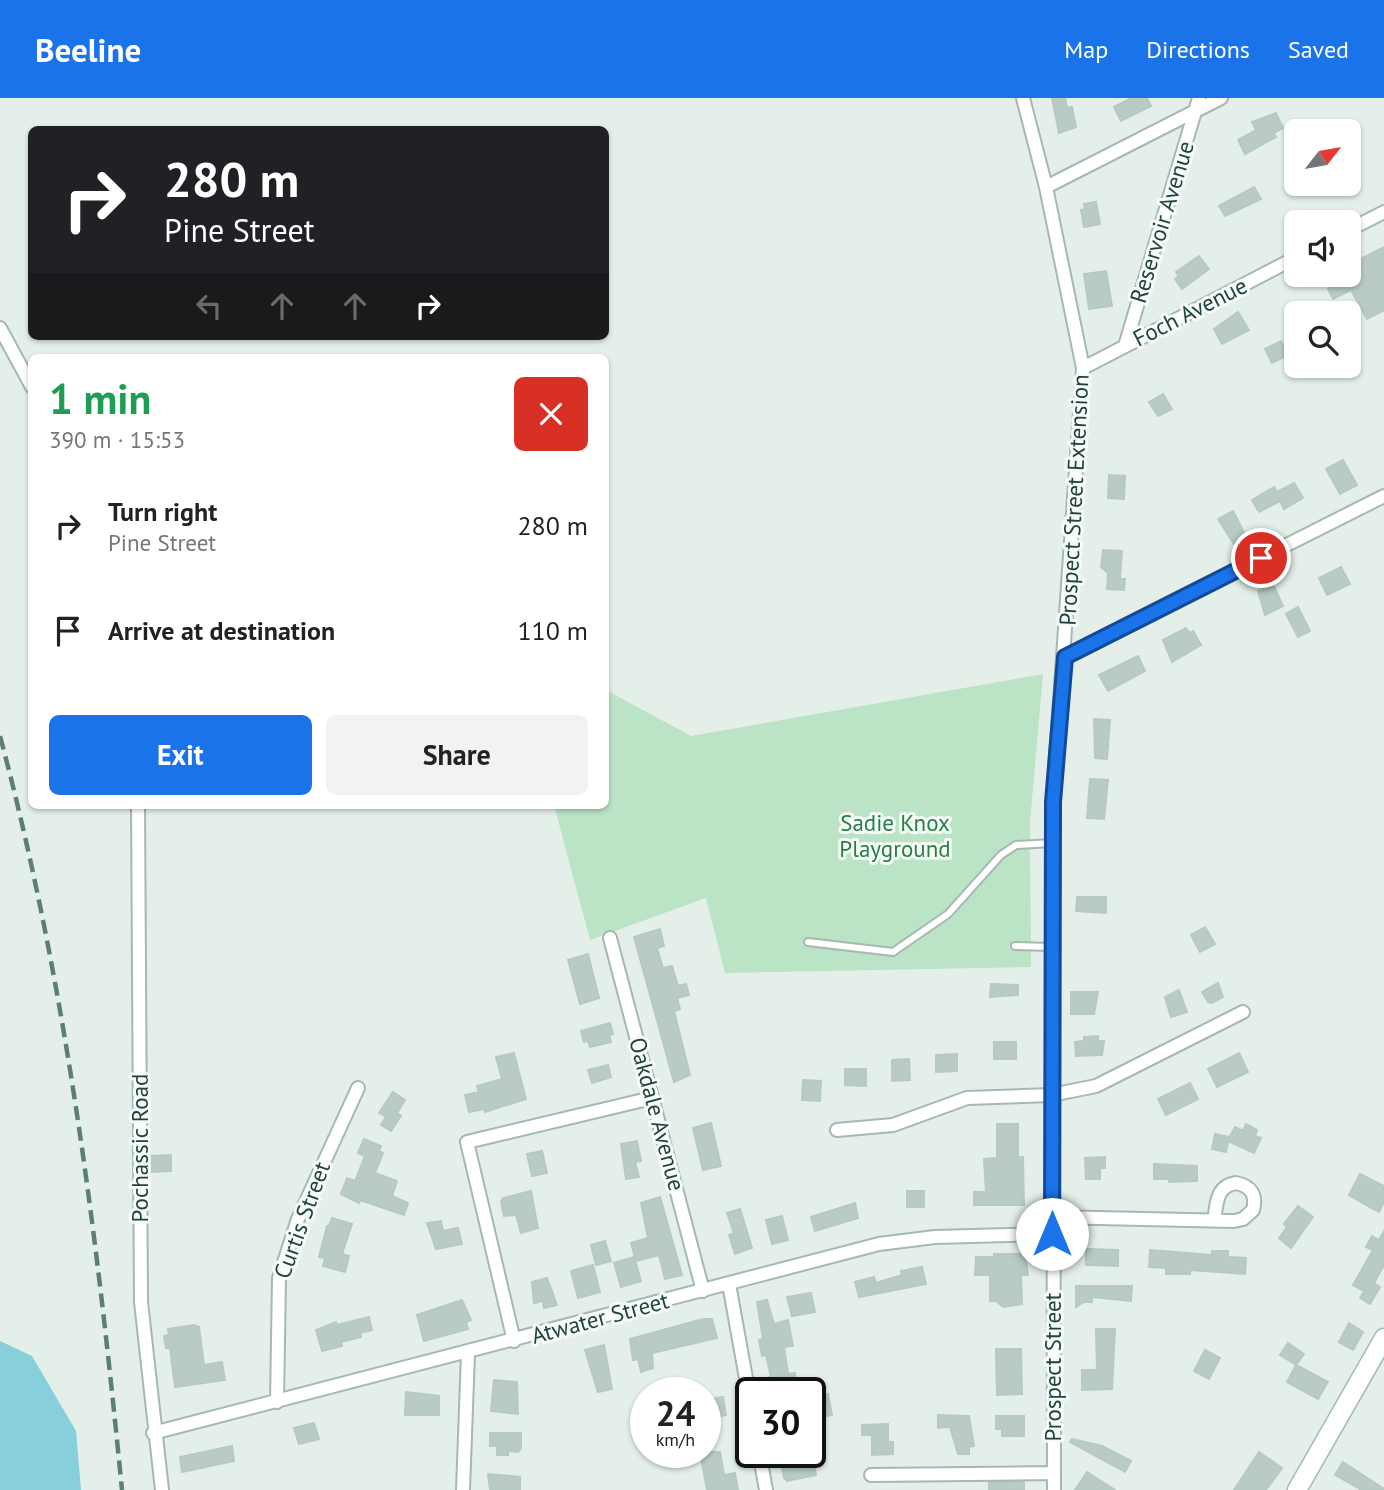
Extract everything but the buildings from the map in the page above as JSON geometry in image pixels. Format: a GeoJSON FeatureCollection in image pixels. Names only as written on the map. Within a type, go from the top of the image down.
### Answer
{"type":"FeatureCollection","features":[{"type":"Feature","properties":{"kind":"street","name":"Prospect Street Extension"},"geometry":{"type":"LineString","coordinates":[[1023,98],[1046,187],[1083,368],[1065,657]]}},
{"type":"Feature","properties":{"kind":"street","name":"Reservoir Avenue"},"geometry":{"type":"LineString","coordinates":[[1125,346],[1199,98]]}},
{"type":"Feature","properties":{"kind":"street"},"geometry":{"type":"LineString","coordinates":[[1046,187],[1221,98]]}},
{"type":"Feature","properties":{"kind":"street"},"geometry":{"type":"LineString","coordinates":[[1361,224],[1384,212]]}},
{"type":"Feature","properties":{"kind":"street","name":"Foch Avenue"},"geometry":{"type":"LineString","coordinates":[[1083,368],[1284,264]]}},
{"type":"Feature","properties":{"kind":"street"},"geometry":{"type":"LineString","coordinates":[[0,328],[28,380]]}},
{"type":"Feature","properties":{"kind":"street"},"geometry":{"type":"LineString","coordinates":[[1065,657],[1384,496]]}},
{"type":"Feature","properties":{"kind":"street","name":"Prospect Street"},"geometry":{"type":"LineString","coordinates":[[1054,1490],[1051,947],[1053,843],[1065,657]]}},
{"type":"Feature","properties":{"kind":"street","name":"Pochassic Road"},"geometry":{"type":"LineString","coordinates":[[138,809],[141,1302],[153,1433],[162,1490]]}},
{"type":"Feature","properties":{"kind":"street","name":"Oakdale Avenue"},"geometry":{"type":"LineString","coordinates":[[610,938],[703,1291]]}},
{"type":"Feature","properties":{"kind":"street"},"geometry":{"type":"LineString","coordinates":[[837,1130],[893,1125],[967,1098],[1051,1095],[1096,1086],[1243,1012]]}},
{"type":"Feature","properties":{"kind":"street","name":"Curtis Street"},"geometry":{"type":"LineString","coordinates":[[277,1402],[279,1278],[298,1219],[358,1088]]}},
{"type":"Feature","properties":{"kind":"street"},"geometry":{"type":"LineString","coordinates":[[514,1341],[467,1142],[652,1098]]}},
{"type":"Feature","properties":{"kind":"street"},"geometry":{"type":"LineString","coordinates":[[1052,1217],[1214,1220]]}},
{"type":"Feature","properties":{"kind":"street","name":"Atwater Street"},"geometry":{"type":"LineString","coordinates":[[153,1433],[893,1241],[1052,1234]]}},
{"type":"Feature","properties":{"kind":"street"},"geometry":{"type":"LineString","coordinates":[[729,1284],[746,1377]]}},
{"type":"Feature","properties":{"kind":"street"},"geometry":{"type":"LineString","coordinates":[[1297,1490],[1384,1338]]}},
{"type":"Feature","properties":{"kind":"street"},"geometry":{"type":"LineString","coordinates":[[463,1490],[468,1353]]}},
{"type":"Feature","properties":{"kind":"street"},"geometry":{"type":"LineString","coordinates":[[762,1468],[766,1490]]}},
{"type":"Feature","properties":{"kind":"street"},"geometry":{"type":"LineString","coordinates":[[871,1475],[1054,1474]]}},
{"type":"Feature","properties":{"kind":"lane"},"geometry":{"type":"LineString","coordinates":[[808,942],[893,952],[948,914],[1001,855],[1016,845],[1053,843]]}},
{"type":"Feature","properties":{"kind":"lane"},"geometry":{"type":"LineString","coordinates":[[1015,946],[1051,947]]}},
{"type":"Feature","properties":{"kind":"green space","name":"Sadie Knox Playground"},"geometry":{"type":"Polygon","coordinates":[[[1043,674],[1030,822],[1031,967],[725,973],[706,898],[590,940],[555,809],[609,809],[609,692],[691,736],[1043,674]]]}},
{"type":"Feature","properties":{"kind":"water"},"geometry":{"type":"Polygon","coordinates":[[[0,1341],[32,1356],[76,1431],[81,1490],[0,1490],[0,1341]]]}},
{"type":"Feature","properties":{"kind":"railway"},"geometry":{"type":"LineString","coordinates":[[0,736],[23,829],[61,1016],[90,1205],[122,1490]]}},
{"type":"Feature","properties":{"kind":"route"},"geometry":{"type":"LineString","coordinates":[[1052,1234],[1053,802],[1065,657],[1261,558]]}}]}
